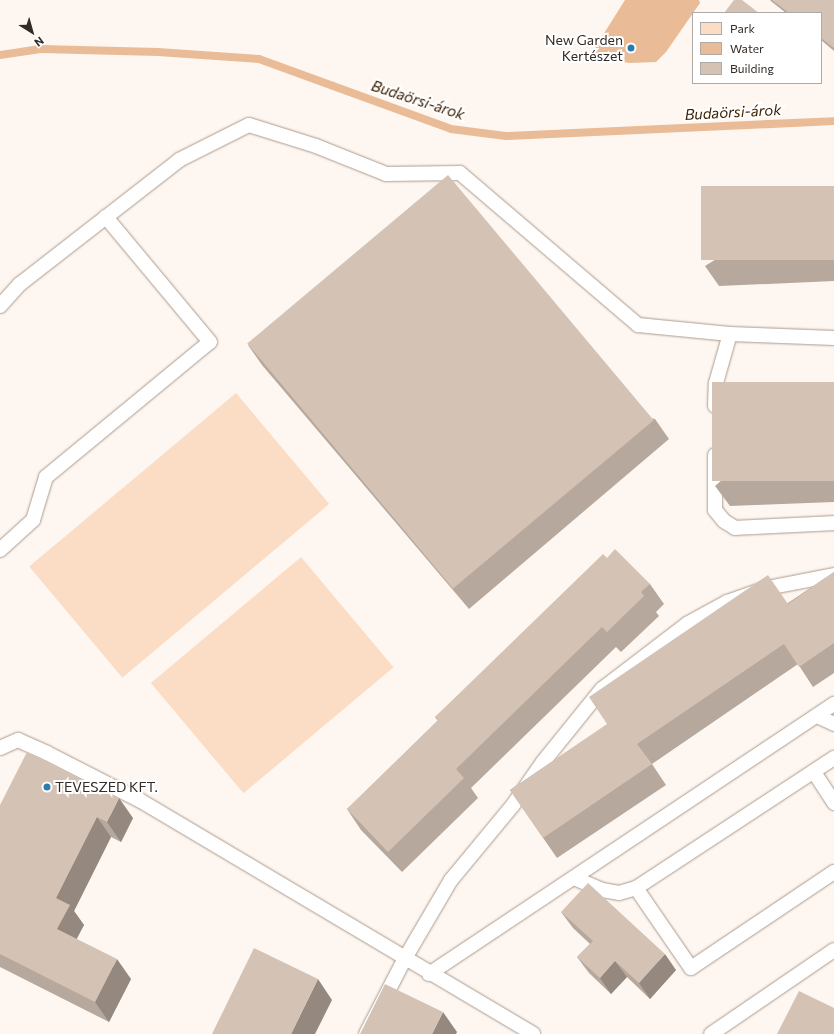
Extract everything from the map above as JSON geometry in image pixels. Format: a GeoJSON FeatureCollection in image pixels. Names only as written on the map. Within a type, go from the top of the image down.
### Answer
{"type":"FeatureCollection","features":[{"type":"Feature","properties":{"kind":"lane"},"geometry":{"type":"LineString","coordinates":[[0,306],[20,284],[179,160],[249,125],[316,146],[386,174],[460,173],[638,325],[730,334],[834,338]]}},
{"type":"Feature","properties":{"kind":"lane"},"geometry":{"type":"LineString","coordinates":[[0,550],[33,520],[46,477],[210,342],[106,217]]}},
{"type":"Feature","properties":{"kind":"lane"},"geometry":{"type":"LineString","coordinates":[[715,423],[716,384],[730,334]]}},
{"type":"Feature","properties":{"kind":"lane"},"geometry":{"type":"LineString","coordinates":[[715,439],[715,510],[724,522],[735,528],[834,522]]}},
{"type":"Feature","properties":{"kind":"lane"},"geometry":{"type":"LineString","coordinates":[[366,1034],[404,960],[451,880],[513,805],[543,762],[602,689],[687,624],[726,602],[767,588],[834,576]]}},
{"type":"Feature","properties":{"kind":"lane"},"geometry":{"type":"LineString","coordinates":[[429,974],[834,704]]}},
{"type":"Feature","properties":{"kind":"lane"},"geometry":{"type":"LineString","coordinates":[[817,716],[834,724]]}},
{"type":"Feature","properties":{"kind":"lane"},"geometry":{"type":"LineString","coordinates":[[0,748],[18,740],[48,753],[141,801],[404,960],[533,1034]]}},
{"type":"Feature","properties":{"kind":"lane"},"geometry":{"type":"LineString","coordinates":[[574,878],[602,890],[619,893],[636,888],[834,758]]}},
{"type":"Feature","properties":{"kind":"lane"},"geometry":{"type":"LineString","coordinates":[[814,772],[834,803]]}},
{"type":"Feature","properties":{"kind":"lane"},"geometry":{"type":"LineString","coordinates":[[636,888],[691,968],[834,872]]}},
{"type":"Feature","properties":{"kind":"lane"},"geometry":{"type":"LineString","coordinates":[[710,1034],[834,950]]}},
{"type":"Feature","properties":{"kind":"green space"},"geometry":{"type":"Polygon","coordinates":[[[236,393],[329,504],[122,678],[29,567],[236,393]]]}},
{"type":"Feature","properties":{"kind":"green space"},"geometry":{"type":"Polygon","coordinates":[[[301,557],[394,667],[243,793],[151,683],[301,557]]]}},
{"type":"Feature","properties":{"kind":"water"},"geometry":{"type":"Polygon","coordinates":[[[625,0],[699,0],[700,3],[694,12],[692,12],[692,15],[666,52],[656,62],[630,63],[596,58],[594,52],[596,46],[625,0]]]}},
{"type":"Feature","properties":{"kind":"building"},"geometry":{"type":"Polygon","coordinates":[[[734,0],[742,0],[758,12],[725,12],[734,0]]]}},
{"type":"Feature","properties":{"kind":"building"},"geometry":{"type":"Polygon","coordinates":[[[772,0],[834,0],[834,48],[822,39],[822,12],[788,12],[772,0]]]}},
{"type":"Feature","properties":{"kind":"building"},"geometry":{"type":"Polygon","coordinates":[[[448,175],[654,420],[453,589],[247,343],[448,175]]]}},
{"type":"Feature","properties":{"kind":"building"},"geometry":{"type":"Polygon","coordinates":[[[701,186],[834,186],[834,260],[701,260],[701,186]]]}},
{"type":"Feature","properties":{"kind":"building"},"geometry":{"type":"Polygon","coordinates":[[[712,382],[834,382],[834,481],[712,481],[712,382]]]}},
{"type":"Feature","properties":{"kind":"building"},"geometry":{"type":"Polygon","coordinates":[[[615,549],[650,584],[641,592],[644,596],[607,632],[602,627],[456,769],[464,778],[388,852],[347,809],[438,720],[435,717],[603,554],[607,558],[615,549]]]}},
{"type":"Feature","properties":{"kind":"building"},"geometry":{"type":"Polygon","coordinates":[[[834,572],[834,643],[799,667],[784,644],[637,744],[652,764],[543,838],[510,790],[607,724],[589,697],[768,575],[788,604],[834,572]]]}},
{"type":"Feature","properties":{"kind":"building"},"geometry":{"type":"Polygon","coordinates":[[[27,752],[119,798],[107,822],[97,817],[56,898],[70,905],[57,929],[117,959],[95,1002],[0,954],[0,805],[27,752]]]}},
{"type":"Feature","properties":{"kind":"building"},"geometry":{"type":"Polygon","coordinates":[[[588,883],[665,954],[639,983],[615,961],[600,978],[577,957],[593,941],[561,912],[588,883]]]}},
{"type":"Feature","properties":{"kind":"building"},"geometry":{"type":"Polygon","coordinates":[[[254,948],[318,979],[291,1034],[212,1034],[254,948]]]}},
{"type":"Feature","properties":{"kind":"building"},"geometry":{"type":"Polygon","coordinates":[[[385,984],[443,1012],[432,1034],[360,1034],[385,984]]]}},
{"type":"Feature","properties":{"kind":"building"},"geometry":{"type":"Polygon","coordinates":[[[799,991],[834,1008],[834,1034],[777,1034],[799,991]]]}},
{"type":"Feature","properties":{"kind":"waterway","name":"Budaörsi-árok"},"geometry":{"type":"LineString","coordinates":[[0,55],[41,49],[158,52],[259,59],[451,129],[506,136],[834,121]]}},
{"type":"Feature","properties":{"kind":"place","name":"New Garden Kertészet"},"geometry":{"type":"Point","coordinates":[631,48]}},
{"type":"Feature","properties":{"kind":"place","name":"TEVESZED KFT."},"geometry":{"type":"Point","coordinates":[47,787]}}]}
